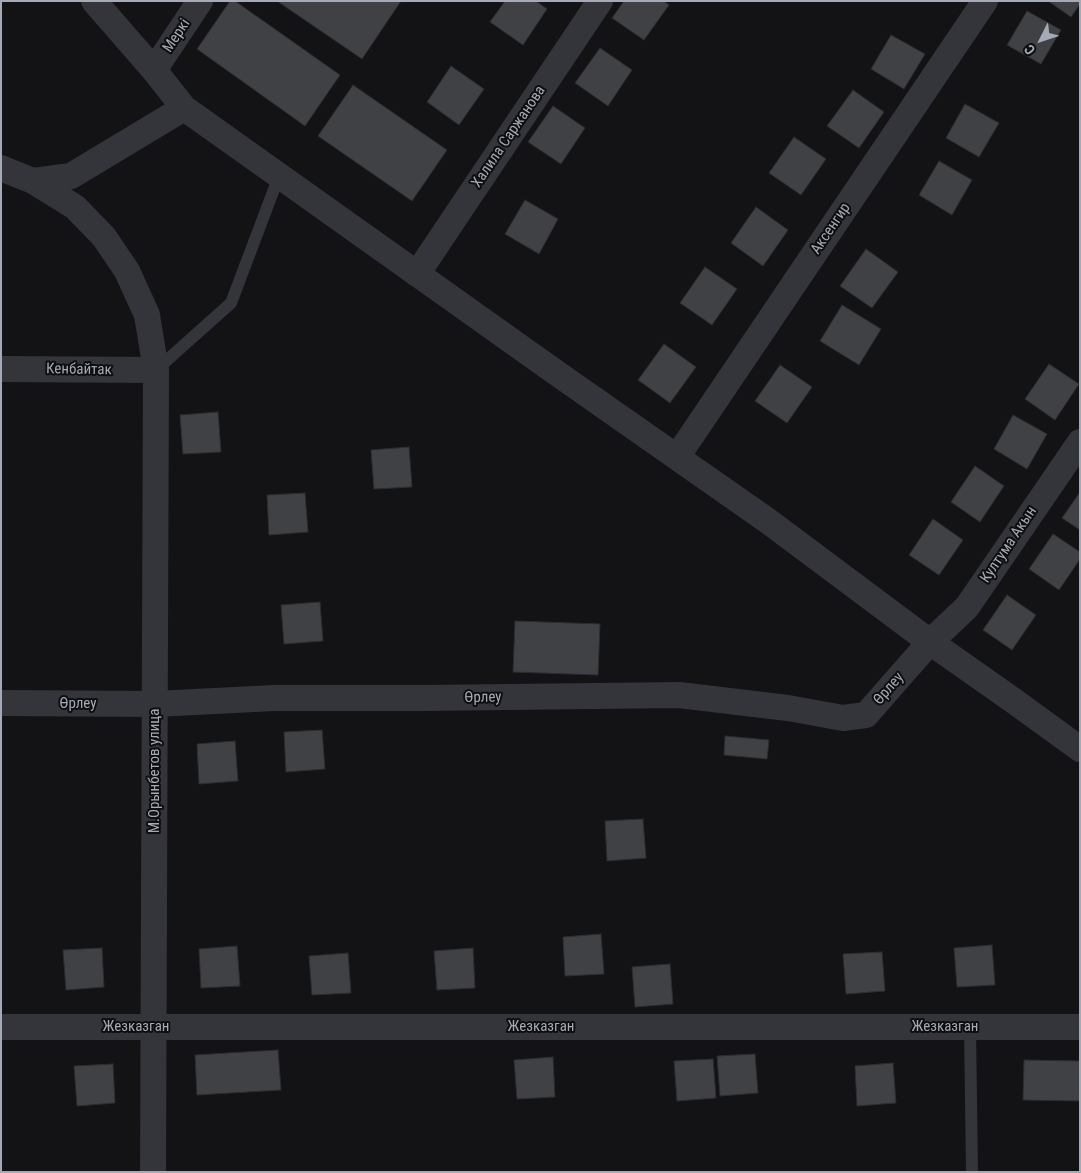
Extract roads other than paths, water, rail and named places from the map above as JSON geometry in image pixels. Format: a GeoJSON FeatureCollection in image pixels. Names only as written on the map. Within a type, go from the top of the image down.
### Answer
{"type":"FeatureCollection","features":[{"type":"Feature","properties":{"kind":"street"},"geometry":{"type":"LineString","coordinates":[[94,1],[154,70],[184,108],[768,521],[930,642],[1080,749]]}},
{"type":"Feature","properties":{"kind":"street","name":"Меркі"},"geometry":{"type":"LineString","coordinates":[[154,70],[200,1]]}},
{"type":"Feature","properties":{"kind":"street","name":"Халила Саржанова"},"geometry":{"type":"LineString","coordinates":[[417,274],[600,1]]}},
{"type":"Feature","properties":{"kind":"street","name":"Аксенгир"},"geometry":{"type":"LineString","coordinates":[[677,457],[984,1]]}},
{"type":"Feature","properties":{"kind":"street"},"geometry":{"type":"LineString","coordinates":[[33,181],[71,176],[184,108]]}},
{"type":"Feature","properties":{"kind":"street","name":"М.Орынбетов улица"},"geometry":{"type":"LineString","coordinates":[[1,168],[33,181],[75,206],[104,237],[128,272],[146,316],[156,370],[154,1172]]}},
{"type":"Feature","properties":{"kind":"street","name":"Кенбайтак"},"geometry":{"type":"LineString","coordinates":[[1,369],[156,370]]}},
{"type":"Feature","properties":{"kind":"street","name":"Култума Акын"},"geometry":{"type":"LineString","coordinates":[[930,642],[967,607],[1080,442]]}},
{"type":"Feature","properties":{"kind":"street","name":"Өрлеу"},"geometry":{"type":"LineString","coordinates":[[1,703],[155,704],[274,698],[679,695],[788,708],[843,718],[866,715],[930,642]]}},
{"type":"Feature","properties":{"kind":"street","name":"Жезказган"},"geometry":{"type":"LineString","coordinates":[[1,1027],[1080,1027]]}},
{"type":"Feature","properties":{"kind":"lane"},"geometry":{"type":"LineString","coordinates":[[156,370],[232,303],[279,176]]}},
{"type":"Feature","properties":{"kind":"lane"},"geometry":{"type":"LineString","coordinates":[[970,1027],[972,1172]]}}]}
